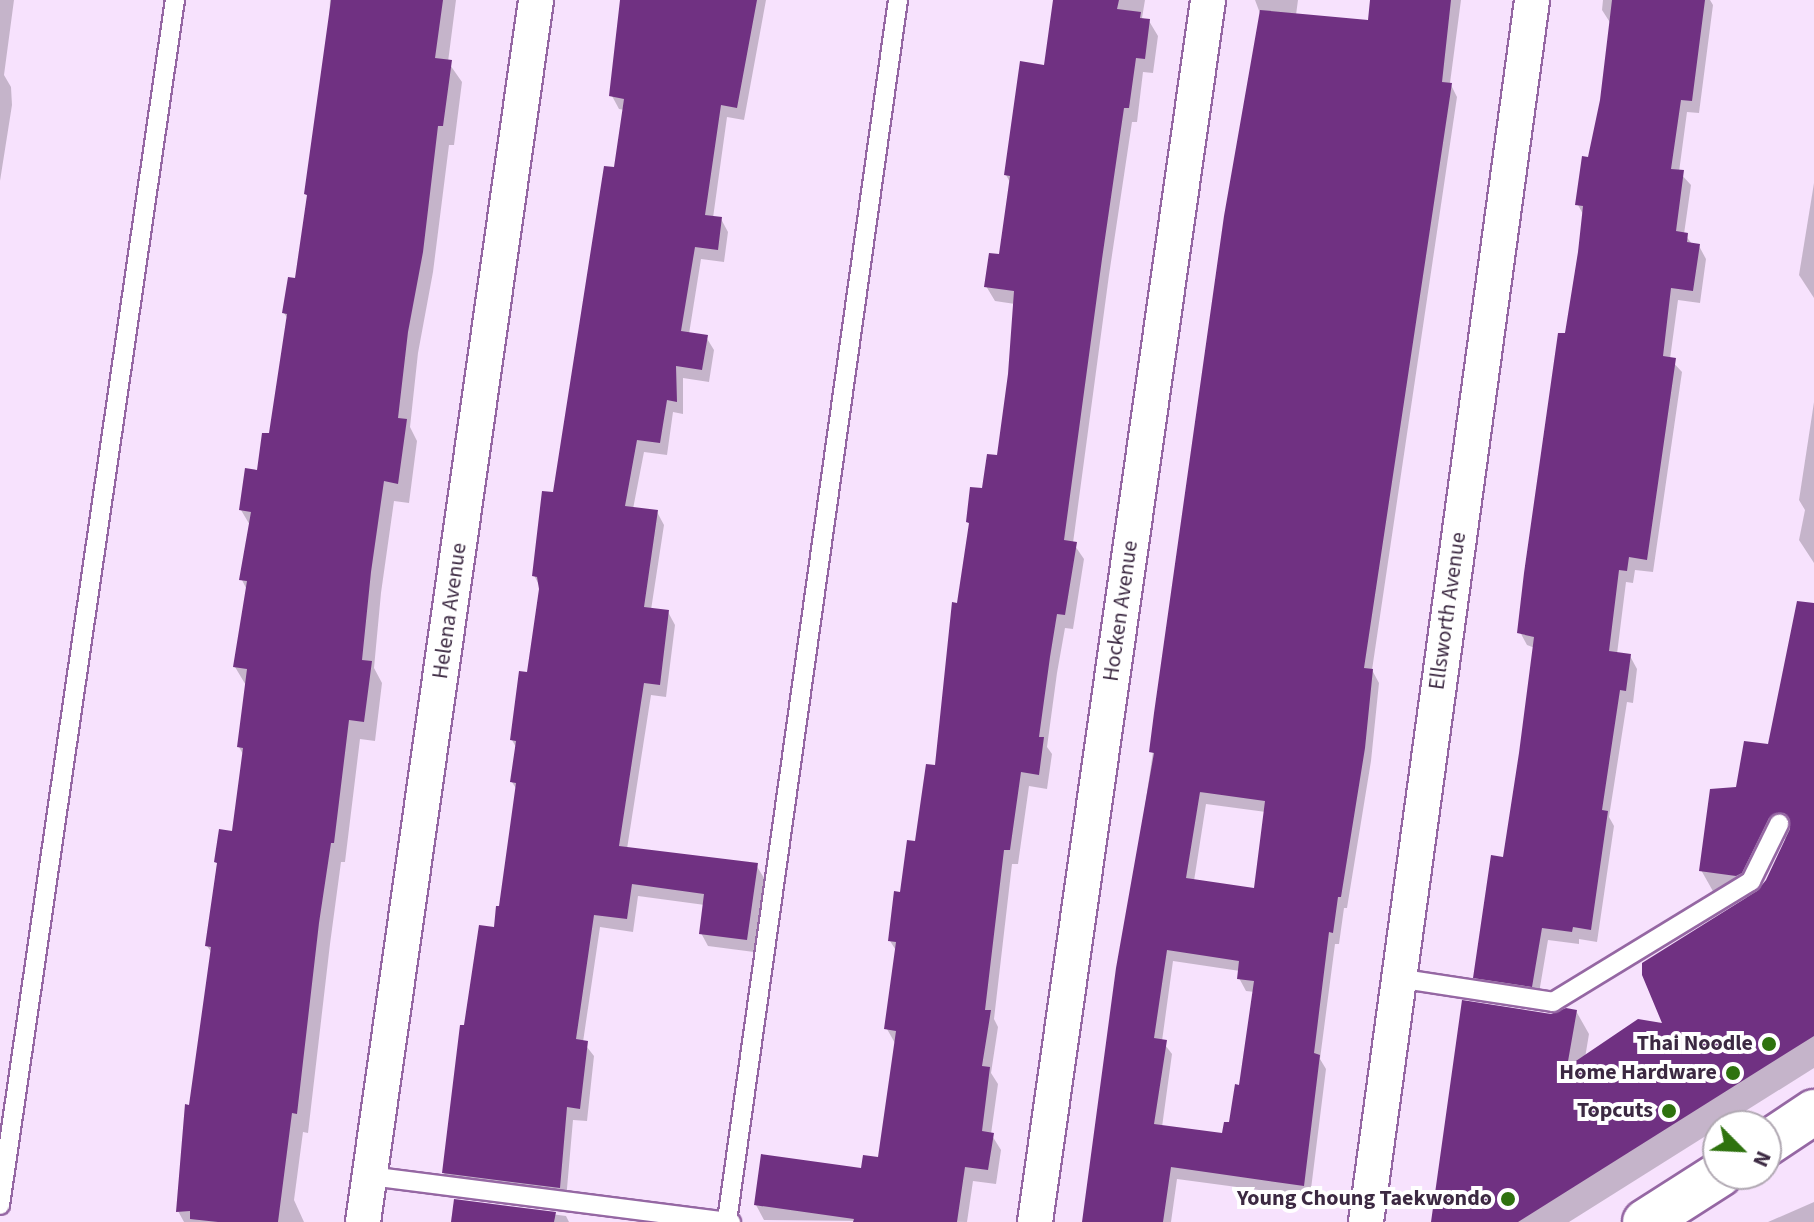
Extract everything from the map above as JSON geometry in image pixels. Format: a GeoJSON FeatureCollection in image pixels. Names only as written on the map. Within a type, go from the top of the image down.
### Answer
{"type":"FeatureCollection","features":[{"type":"Feature","properties":{"kind":"street","name":"Helena Avenue"},"geometry":{"type":"LineString","coordinates":[[363,1222],[536,0]]}},
{"type":"Feature","properties":{"kind":"street","name":"Hocken Avenue"},"geometry":{"type":"LineString","coordinates":[[1035,1222],[1208,0]]}},
{"type":"Feature","properties":{"kind":"street","name":"Ellsworth Avenue"},"geometry":{"type":"LineString","coordinates":[[1366,1222],[1532,0]]}},
{"type":"Feature","properties":{"kind":"street"},"geometry":{"type":"LineString","coordinates":[[1782,1133],[1814,1112]]}},
{"type":"Feature","properties":{"kind":"street"},"geometry":{"type":"LineString","coordinates":[[1645,1222],[1702,1186]]}},
{"type":"Feature","properties":{"kind":"lane"},"geometry":{"type":"LineString","coordinates":[[0,1205],[175,0]]}},
{"type":"Feature","properties":{"kind":"lane"},"geometry":{"type":"LineString","coordinates":[[370,1176],[729,1222],[898,0]]}},
{"type":"Feature","properties":{"kind":"lane"},"geometry":{"type":"LineString","coordinates":[[1397,978],[1553,1002],[1751,881],[1779,824]]}},
{"type":"Feature","properties":{"kind":"building"},"geometry":{"type":"Polygon","coordinates":[[[331,0],[443,0],[435,58],[452,60],[443,126],[438,126],[423,252],[408,332],[398,418],[407,419],[398,484],[384,481],[371,572],[362,660],[372,661],[364,722],[349,720],[334,843],[331,843],[319,923],[297,1114],[292,1113],[278,1222],[218,1222],[190,1219],[190,1211],[176,1212],[185,1104],[189,1105],[211,947],[205,946],[217,863],[214,862],[219,829],[232,831],[243,748],[237,747],[247,669],[233,667],[247,581],[239,580],[251,512],[239,510],[245,468],[257,470],[262,433],[269,433],[287,314],[282,313],[288,277],[295,278],[331,0]]]}},
{"type":"Feature","properties":{"kind":"building"},"geometry":{"type":"Polygon","coordinates":[[[620,0],[757,0],[737,108],[721,105],[705,215],[722,217],[718,250],[695,247],[681,331],[708,335],[702,370],[676,366],[677,402],[667,400],[660,443],[637,440],[625,506],[658,510],[644,607],[669,610],[660,685],[644,683],[619,846],[758,863],[747,940],[699,934],[704,894],[632,884],[627,919],[594,915],[576,1039],[588,1041],[580,1109],[567,1107],[560,1188],[442,1173],[460,1025],[464,1025],[479,925],[494,927],[496,906],[499,906],[516,783],[510,782],[516,741],[510,740],[519,671],[527,672],[539,589],[537,577],[532,576],[542,491],[553,492],[604,166],[614,167],[624,99],[609,96],[620,0]]]}},
{"type":"Feature","properties":{"kind":"building"},"geometry":{"type":"Polygon","coordinates":[[[1053,0],[1119,0],[1117,9],[1141,12],[1140,18],[1150,19],[1145,59],[1136,58],[1129,108],[1124,108],[1064,540],[1077,542],[1065,615],[1057,614],[1039,737],[1044,737],[1039,775],[1021,772],[1010,850],[1004,850],[985,1010],[991,1010],[982,1066],[990,1067],[982,1131],[994,1133],[988,1170],[965,1167],[957,1222],[853,1222],[854,1219],[754,1205],[761,1154],[861,1168],[863,1155],[878,1157],[896,1031],[884,1029],[896,942],[888,941],[894,891],[900,892],[907,840],[915,841],[926,764],[935,765],[952,602],[957,603],[969,523],[966,522],[970,487],[982,488],[987,454],[997,455],[1008,374],[1014,291],[984,287],[989,253],[999,254],[1010,176],[1004,175],[1020,61],[1044,65],[1053,0]]]}},
{"type":"Feature","properties":{"kind":"building"},"geometry":{"type":"Polygon","coordinates":[[[1370,0],[1451,0],[1442,82],[1452,83],[1364,668],[1373,669],[1365,748],[1341,897],[1338,897],[1333,933],[1329,932],[1314,1053],[1320,1055],[1304,1186],[1171,1167],[1163,1222],[1082,1222],[1116,968],[1154,753],[1149,752],[1154,713],[1224,216],[1260,10],[1368,20],[1370,0]],[[1200,792],[1186,878],[1254,888],[1265,801],[1200,792]],[[1167,950],[1154,1038],[1167,1040],[1154,1124],[1222,1133],[1224,1122],[1229,1122],[1235,1084],[1239,1085],[1254,981],[1237,979],[1239,961],[1167,950]]]}},
{"type":"Feature","properties":{"kind":"building"},"geometry":{"type":"Polygon","coordinates":[[[1612,0],[1705,0],[1692,101],[1681,100],[1671,169],[1684,170],[1676,231],[1688,233],[1687,242],[1700,244],[1693,291],[1671,288],[1663,356],[1676,358],[1647,560],[1629,557],[1627,571],[1619,570],[1609,651],[1631,654],[1626,691],[1620,690],[1602,810],[1608,811],[1591,930],[1573,927],[1572,932],[1542,928],[1532,987],[1473,978],[1491,855],[1503,857],[1519,753],[1534,637],[1517,633],[1524,573],[1558,333],[1565,333],[1578,252],[1583,206],[1575,205],[1582,156],[1588,157],[1600,100],[1612,0]]]}},
{"type":"Feature","properties":{"kind":"building"},"geometry":{"type":"Polygon","coordinates":[[[1797,601],[1814,603],[1814,1036],[1518,1222],[1431,1222],[1462,1000],[1551,1014],[1566,1008],[1577,1010],[1567,1067],[1638,1019],[1662,1023],[1642,975],[1642,963],[1757,891],[1766,880],[1790,829],[1789,818],[1784,813],[1769,818],[1742,873],[1736,876],[1699,871],[1710,789],[1736,787],[1744,741],[1768,744],[1797,601]]]}},
{"type":"Feature","properties":{"kind":"building"},"geometry":{"type":"Polygon","coordinates":[[[454,1199],[556,1212],[554,1222],[451,1222],[454,1199]]]}},
{"type":"Feature","properties":{"kind":"place","name":"Thai Noodle"},"geometry":{"type":"Point","coordinates":[1769,1044]}},
{"type":"Feature","properties":{"kind":"place","name":"Home Hardware"},"geometry":{"type":"Point","coordinates":[1733,1073]}},
{"type":"Feature","properties":{"kind":"place","name":"Topcuts"},"geometry":{"type":"Point","coordinates":[1669,1111]}},
{"type":"Feature","properties":{"kind":"place","name":"Young Choung Taekwondo"},"geometry":{"type":"Point","coordinates":[1508,1199]}}]}
